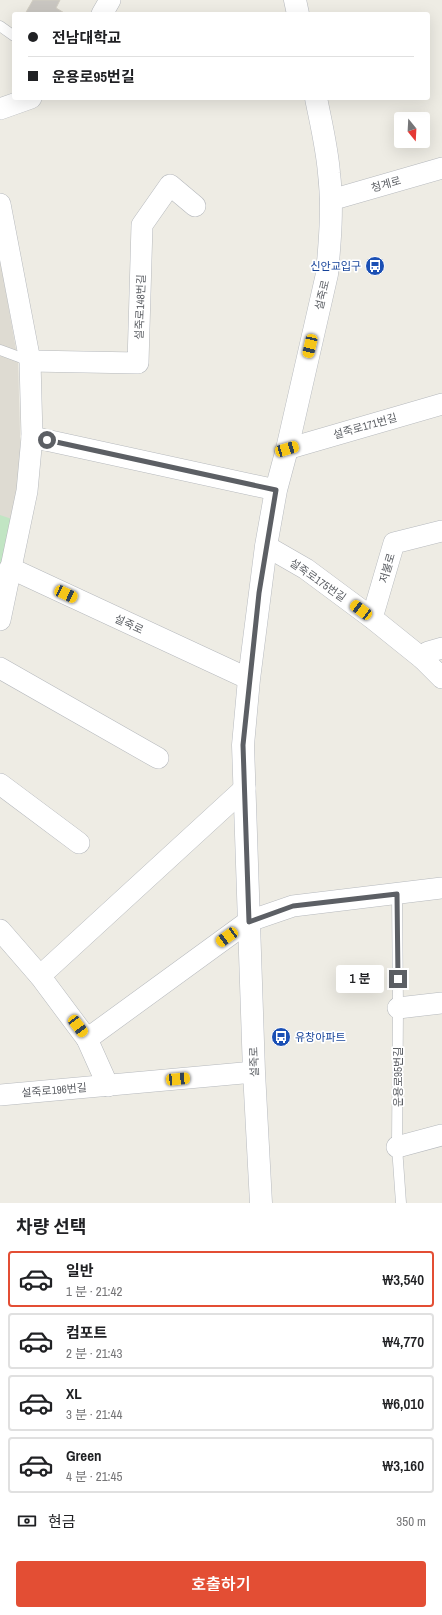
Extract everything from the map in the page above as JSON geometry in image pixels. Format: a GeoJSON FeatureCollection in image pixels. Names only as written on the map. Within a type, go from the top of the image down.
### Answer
{"type":"FeatureCollection","features":[{"type":"Feature","properties":{"kind":"main road"},"geometry":{"type":"LineString","coordinates":[[294,0],[297,12]]}},
{"type":"Feature","properties":{"kind":"main road","name":"설죽로"},"geometry":{"type":"LineString","coordinates":[[261,1203],[254,1072],[243,745],[249,679],[266,546],[276,490],[287,449],[326,274],[330,240],[329,174],[326,146],[316,100]]}},
{"type":"Feature","properties":{"kind":"street"},"geometry":{"type":"LineString","coordinates":[[103,12],[110,0]]}},
{"type":"Feature","properties":{"kind":"street"},"geometry":{"type":"LineString","coordinates":[[0,109],[25,100]]}},
{"type":"Feature","properties":{"kind":"street","name":"청계로"},"geometry":{"type":"LineString","coordinates":[[330,200],[442,168]]}},
{"type":"Feature","properties":{"kind":"street","name":"설죽로148번길"},"geometry":{"type":"LineString","coordinates":[[30,361],[138,363],[142,225],[170,185],[195,206]]}},
{"type":"Feature","properties":{"kind":"street"},"geometry":{"type":"LineString","coordinates":[[0,204],[30,361],[32,437],[27,491],[0,620]]}},
{"type":"Feature","properties":{"kind":"street","name":"설죽로171번길"},"geometry":{"type":"LineString","coordinates":[[287,449],[442,404]]}},
{"type":"Feature","properties":{"kind":"street"},"geometry":{"type":"LineString","coordinates":[[32,437],[276,490]]}},
{"type":"Feature","properties":{"kind":"street","name":"저불로"},"geometry":{"type":"LineString","coordinates":[[372,618],[394,543],[442,531]]}},
{"type":"Feature","properties":{"kind":"street","name":"설죽로175번길"},"geometry":{"type":"LineString","coordinates":[[266,546],[306,569],[372,618],[423,659],[442,678]]}},
{"type":"Feature","properties":{"kind":"street","name":"설죽로"},"geometry":{"type":"LineString","coordinates":[[10,568],[249,679]]}},
{"type":"Feature","properties":{"kind":"street"},"geometry":{"type":"LineString","coordinates":[[423,659],[428,652],[442,648]]}},
{"type":"Feature","properties":{"kind":"street"},"geometry":{"type":"LineString","coordinates":[[0,668],[158,758]]}},
{"type":"Feature","properties":{"kind":"street"},"geometry":{"type":"LineString","coordinates":[[0,784],[79,843]]}},
{"type":"Feature","properties":{"kind":"street"},"geometry":{"type":"LineString","coordinates":[[40,976],[245,788]]}},
{"type":"Feature","properties":{"kind":"street"},"geometry":{"type":"LineString","coordinates":[[87,1039],[249,922],[293,906],[442,888]]}},
{"type":"Feature","properties":{"kind":"street"},"geometry":{"type":"LineString","coordinates":[[0,930],[40,976],[87,1039],[108,1086]]}},
{"type":"Feature","properties":{"kind":"street"},"geometry":{"type":"LineString","coordinates":[[398,1008],[442,1003]]}},
{"type":"Feature","properties":{"kind":"street","name":"설죽로196번길"},"geometry":{"type":"LineString","coordinates":[[0,1094],[108,1086],[254,1072]]}},
{"type":"Feature","properties":{"kind":"street"},"geometry":{"type":"LineString","coordinates":[[397,1146],[442,1135]]}},
{"type":"Feature","properties":{"kind":"lane"},"geometry":{"type":"LineString","coordinates":[[0,26],[12,35]]}},
{"type":"Feature","properties":{"kind":"lane"},"geometry":{"type":"LineString","coordinates":[[0,350],[30,361]]}},
{"type":"Feature","properties":{"kind":"lane","name":"운용로95번길"},"geometry":{"type":"LineString","coordinates":[[397,894],[397,1146],[401,1203]]}},
{"type":"Feature","properties":{"kind":"shaded area"},"geometry":{"type":"Polygon","coordinates":[[[0,258],[18,361],[21,469],[0,583],[0,258]]]}},
{"type":"Feature","properties":{"kind":"green space"},"geometry":{"type":"Polygon","coordinates":[[[0,515],[12,519],[0,583],[0,515]]]}},
{"type":"Feature","properties":{"kind":"building"},"geometry":{"type":"Polygon","coordinates":[[[33,0],[60,0],[56,8],[63,12],[26,12],[33,0]]]}},
{"type":"Feature","properties":{"kind":"place","name":"신안교입구"},"geometry":{"type":"Point","coordinates":[375,266]}},
{"type":"Feature","properties":{"kind":"place","name":"유창아파트"},"geometry":{"type":"Point","coordinates":[281,1037]}},
{"type":"Feature","properties":{"kind":"route"},"geometry":{"type":"LineString","coordinates":[[47,440],[276,490],[259,593],[243,745],[249,922],[293,906],[397,894],[398,979]]}}]}
